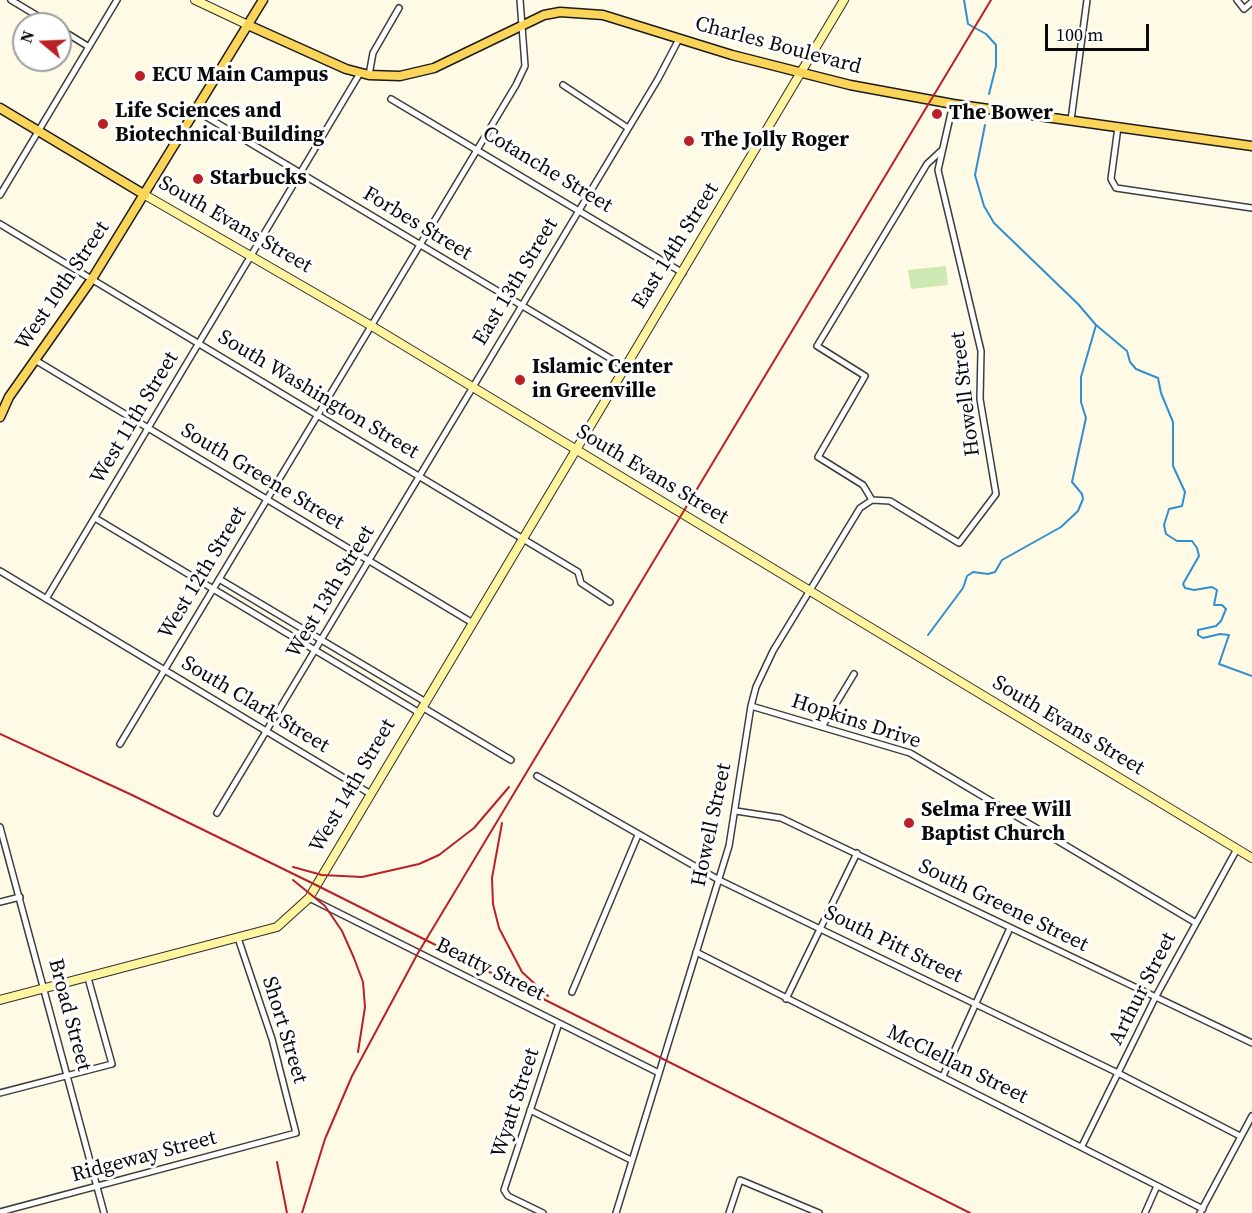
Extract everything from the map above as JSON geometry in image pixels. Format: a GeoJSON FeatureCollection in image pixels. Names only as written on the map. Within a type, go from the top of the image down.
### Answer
{"type":"FeatureCollection","features":[{"type":"Feature","properties":{"kind":"main road","name":"West 10th Street"},"geometry":{"type":"LineString","coordinates":[[0,417],[9,397],[92,279],[145,195],[263,0]]}},
{"type":"Feature","properties":{"kind":"main road","name":"Charles Boulevard"},"geometry":{"type":"LineString","coordinates":[[248,25],[365,74],[400,76],[426,70],[524,23],[560,12],[603,15],[800,74],[953,104],[1252,146]]}},
{"type":"Feature","properties":{"kind":"main road","name":"South Evans Street"},"geometry":{"type":"LineString","coordinates":[[0,108],[145,195]]}},
{"type":"Feature","properties":{"kind":"main road","name":"West 10th Street"},"geometry":{"type":"LineString","coordinates":[[0,405],[9,397]]}},
{"type":"Feature","properties":{"kind":"street"},"geometry":{"type":"LineString","coordinates":[[11,0],[31,12]]}},
{"type":"Feature","properties":{"kind":"street"},"geometry":{"type":"LineString","coordinates":[[0,195],[117,0]]}},
{"type":"Feature","properties":{"kind":"street"},"geometry":{"type":"LineString","coordinates":[[195,0],[248,25]]}},
{"type":"Feature","properties":{"kind":"street","name":"West 12th Street"},"geometry":{"type":"LineString","coordinates":[[120,744],[516,85],[525,66],[524,23],[520,0]]}},
{"type":"Feature","properties":{"kind":"street","name":"East 14th Street"},"geometry":{"type":"LineString","coordinates":[[575,449],[623,366],[683,273],[844,0]]}},
{"type":"Feature","properties":{"kind":"street"},"geometry":{"type":"LineString","coordinates":[[1071,120],[1087,0]]}},
{"type":"Feature","properties":{"kind":"street"},"geometry":{"type":"LineString","coordinates":[[1237,0],[1244,9],[1252,2]]}},
{"type":"Feature","properties":{"kind":"street","name":"West 11th Street"},"geometry":{"type":"LineString","coordinates":[[46,599],[301,174],[365,74],[373,54],[399,8]]}},
{"type":"Feature","properties":{"kind":"street"},"geometry":{"type":"LineString","coordinates":[[72,36],[89,46]]}},
{"type":"Feature","properties":{"kind":"street","name":"East 13th Street"},"geometry":{"type":"LineString","coordinates":[[473,387],[679,39]]}},
{"type":"Feature","properties":{"kind":"street"},"geometry":{"type":"LineString","coordinates":[[563,85],[628,128]]}},
{"type":"Feature","properties":{"kind":"street","name":"Cotanche Street"},"geometry":{"type":"LineString","coordinates":[[391,99],[683,273]]}},
{"type":"Feature","properties":{"kind":"street","name":"Howell Street"},"geometry":{"type":"LineString","coordinates":[[616,1213],[657,1072],[719,880],[736,811],[750,706],[764,669],[860,508],[872,500],[890,501],[959,543],[996,494],[980,399],[981,351],[938,170],[953,104]]}},
{"type":"Feature","properties":{"kind":"street","name":"Forbes Street"},"geometry":{"type":"LineString","coordinates":[[195,110],[623,366]]}},
{"type":"Feature","properties":{"kind":"street"},"geometry":{"type":"LineString","coordinates":[[1118,127],[1111,179],[1116,188],[1252,208]]}},
{"type":"Feature","properties":{"kind":"street"},"geometry":{"type":"LineString","coordinates":[[872,500],[862,485],[818,457],[865,376],[817,346],[923,170],[943,149]]}},
{"type":"Feature","properties":{"kind":"street"},"geometry":{"type":"LineString","coordinates":[[923,170],[938,170]]}},
{"type":"Feature","properties":{"kind":"street","name":"South Evans Street"},"geometry":{"type":"LineString","coordinates":[[145,195],[370,325],[1252,858]]}},
{"type":"Feature","properties":{"kind":"street","name":"South Washington Street"},"geometry":{"type":"LineString","coordinates":[[0,224],[578,572],[581,583],[610,602]]}},
{"type":"Feature","properties":{"kind":"street","name":"South Greene Street"},"geometry":{"type":"LineString","coordinates":[[35,360],[471,622]]}},
{"type":"Feature","properties":{"kind":"street","name":"West 13th Street"},"geometry":{"type":"LineString","coordinates":[[217,813],[473,387]]}},
{"type":"Feature","properties":{"kind":"street","name":"West 14th Street"},"geometry":{"type":"LineString","coordinates":[[0,1000],[277,927],[309,898],[369,793],[575,449]]}},
{"type":"Feature","properties":{"kind":"street"},"geometry":{"type":"LineString","coordinates":[[95,518],[316,650],[421,706]]}},
{"type":"Feature","properties":{"kind":"street","name":"South Clark Street"},"geometry":{"type":"LineString","coordinates":[[0,571],[369,793]]}},
{"type":"Feature","properties":{"kind":"street"},"geometry":{"type":"LineString","coordinates":[[219,579],[322,640],[421,706],[511,760]]}},
{"type":"Feature","properties":{"kind":"street"},"geometry":{"type":"LineString","coordinates":[[822,727],[854,674]]}},
{"type":"Feature","properties":{"kind":"street","name":"Hopkins Drive"},"geometry":{"type":"LineString","coordinates":[[750,706],[910,753],[1196,923]]}},
{"type":"Feature","properties":{"kind":"street","name":"South Pitt Street"},"geometry":{"type":"LineString","coordinates":[[537,776],[719,880],[976,1003],[1239,1136]]}},
{"type":"Feature","properties":{"kind":"street","name":"South Greene Street"},"geometry":{"type":"LineString","coordinates":[[736,811],[781,818],[1252,1043]]}},
{"type":"Feature","properties":{"kind":"street","name":"Broad Street"},"geometry":{"type":"LineString","coordinates":[[0,827],[104,1213]]}},
{"type":"Feature","properties":{"kind":"street"},"geometry":{"type":"LineString","coordinates":[[572,992],[638,835]]}},
{"type":"Feature","properties":{"kind":"street","name":"Arthur Street"},"geometry":{"type":"LineString","coordinates":[[1082,1146],[1156,996],[1237,849]]}},
{"type":"Feature","properties":{"kind":"street"},"geometry":{"type":"LineString","coordinates":[[786,999],[857,853]]}},
{"type":"Feature","properties":{"kind":"street"},"geometry":{"type":"LineString","coordinates":[[0,902],[20,897]]}},
{"type":"Feature","properties":{"kind":"street","name":"Beatty Street"},"geometry":{"type":"LineString","coordinates":[[309,898],[657,1072]]}},
{"type":"Feature","properties":{"kind":"street"},"geometry":{"type":"LineString","coordinates":[[943,1076],[1010,928]]}},
{"type":"Feature","properties":{"kind":"street","name":"Short Street"},"geometry":{"type":"LineString","coordinates":[[238,938],[272,1039],[296,1133]]}},
{"type":"Feature","properties":{"kind":"street","name":"McClellan Street"},"geometry":{"type":"LineString","coordinates":[[696,952],[1082,1146],[1202,1211]]}},
{"type":"Feature","properties":{"kind":"street"},"geometry":{"type":"LineString","coordinates":[[0,1093],[112,1064],[88,978]]}},
{"type":"Feature","properties":{"kind":"street","name":"Wyatt Street"},"geometry":{"type":"LineString","coordinates":[[543,1213],[505,1193],[559,1023]]}},
{"type":"Feature","properties":{"kind":"street"},"geometry":{"type":"LineString","coordinates":[[530,1110],[631,1160]]}},
{"type":"Feature","properties":{"kind":"street"},"geometry":{"type":"LineString","coordinates":[[1202,1211],[1239,1136],[1252,1116]]}},
{"type":"Feature","properties":{"kind":"street","name":"Ridgeway Street"},"geometry":{"type":"LineString","coordinates":[[0,1212],[98,1188],[296,1133]]}},
{"type":"Feature","properties":{"kind":"street"},"geometry":{"type":"LineString","coordinates":[[729,1213],[740,1180],[819,1213]]}},
{"type":"Feature","properties":{"kind":"street"},"geometry":{"type":"LineString","coordinates":[[1145,1213],[1157,1186]]}},
{"type":"Feature","properties":{"kind":"green space"},"geometry":{"type":"Polygon","coordinates":[[[946,266],[948,285],[911,289],[908,270],[946,266]]]}},
{"type":"Feature","properties":{"kind":"waterway"},"geometry":{"type":"LineString","coordinates":[[964,0],[968,24],[986,34],[996,45],[996,66],[989,94]]}},
{"type":"Feature","properties":{"kind":"waterway"},"geometry":{"type":"LineString","coordinates":[[985,125],[975,175],[984,206],[994,223],[1078,304],[1096,325],[1127,351],[1130,362],[1136,369],[1158,378],[1161,393],[1173,422],[1173,466],[1185,492],[1182,506],[1169,509],[1164,525],[1166,534],[1177,541],[1192,541],[1197,548],[1199,556],[1183,584],[1185,588],[1194,590],[1212,587],[1217,590],[1214,605],[1222,605],[1226,609],[1216,626],[1198,630],[1198,635],[1203,638],[1220,634],[1229,635],[1219,664],[1252,676]]}},
{"type":"Feature","properties":{"kind":"waterway"},"geometry":{"type":"LineString","coordinates":[[928,635],[963,588],[967,576],[973,572],[988,574],[995,572],[1002,560],[1061,527],[1078,511],[1083,499],[1082,494],[1072,482],[1086,418],[1081,402],[1081,377],[1096,325]]}},
{"type":"Feature","properties":{"kind":"railway"},"geometry":{"type":"LineString","coordinates":[[302,1213],[325,1139],[352,1076],[418,953],[991,0]]}},
{"type":"Feature","properties":{"kind":"railway"},"geometry":{"type":"LineString","coordinates":[[0,734],[132,795],[316,885],[970,1213]]}},
{"type":"Feature","properties":{"kind":"railway"},"geometry":{"type":"LineString","coordinates":[[293,867],[322,875],[362,877],[419,864],[439,855],[474,828],[509,787]]}},
{"type":"Feature","properties":{"kind":"railway"},"geometry":{"type":"LineString","coordinates":[[502,823],[492,878],[493,904],[499,928],[522,972],[548,996]]}},
{"type":"Feature","properties":{"kind":"railway"},"geometry":{"type":"LineString","coordinates":[[293,880],[325,906],[342,931],[354,958],[363,982],[365,1007],[358,1052]]}},
{"type":"Feature","properties":{"kind":"railway"},"geometry":{"type":"LineString","coordinates":[[277,1162],[287,1213]]}},
{"type":"Feature","properties":{"kind":"place","name":"ECU Main Campus"},"geometry":{"type":"Point","coordinates":[140,76]}},
{"type":"Feature","properties":{"kind":"place","name":"The Bower"},"geometry":{"type":"Point","coordinates":[937,114]}},
{"type":"Feature","properties":{"kind":"place","name":"Life Sciences and Biotechnical Building"},"geometry":{"type":"Point","coordinates":[103,124]}},
{"type":"Feature","properties":{"kind":"place","name":"The Jolly Roger"},"geometry":{"type":"Point","coordinates":[689,141]}},
{"type":"Feature","properties":{"kind":"place","name":"Starbucks"},"geometry":{"type":"Point","coordinates":[198,179]}},
{"type":"Feature","properties":{"kind":"place","name":"Islamic Center in Greenville"},"geometry":{"type":"Point","coordinates":[520,380]}},
{"type":"Feature","properties":{"kind":"place","name":"Selma Free Will Baptist Church"},"geometry":{"type":"Point","coordinates":[909,823]}}]}
